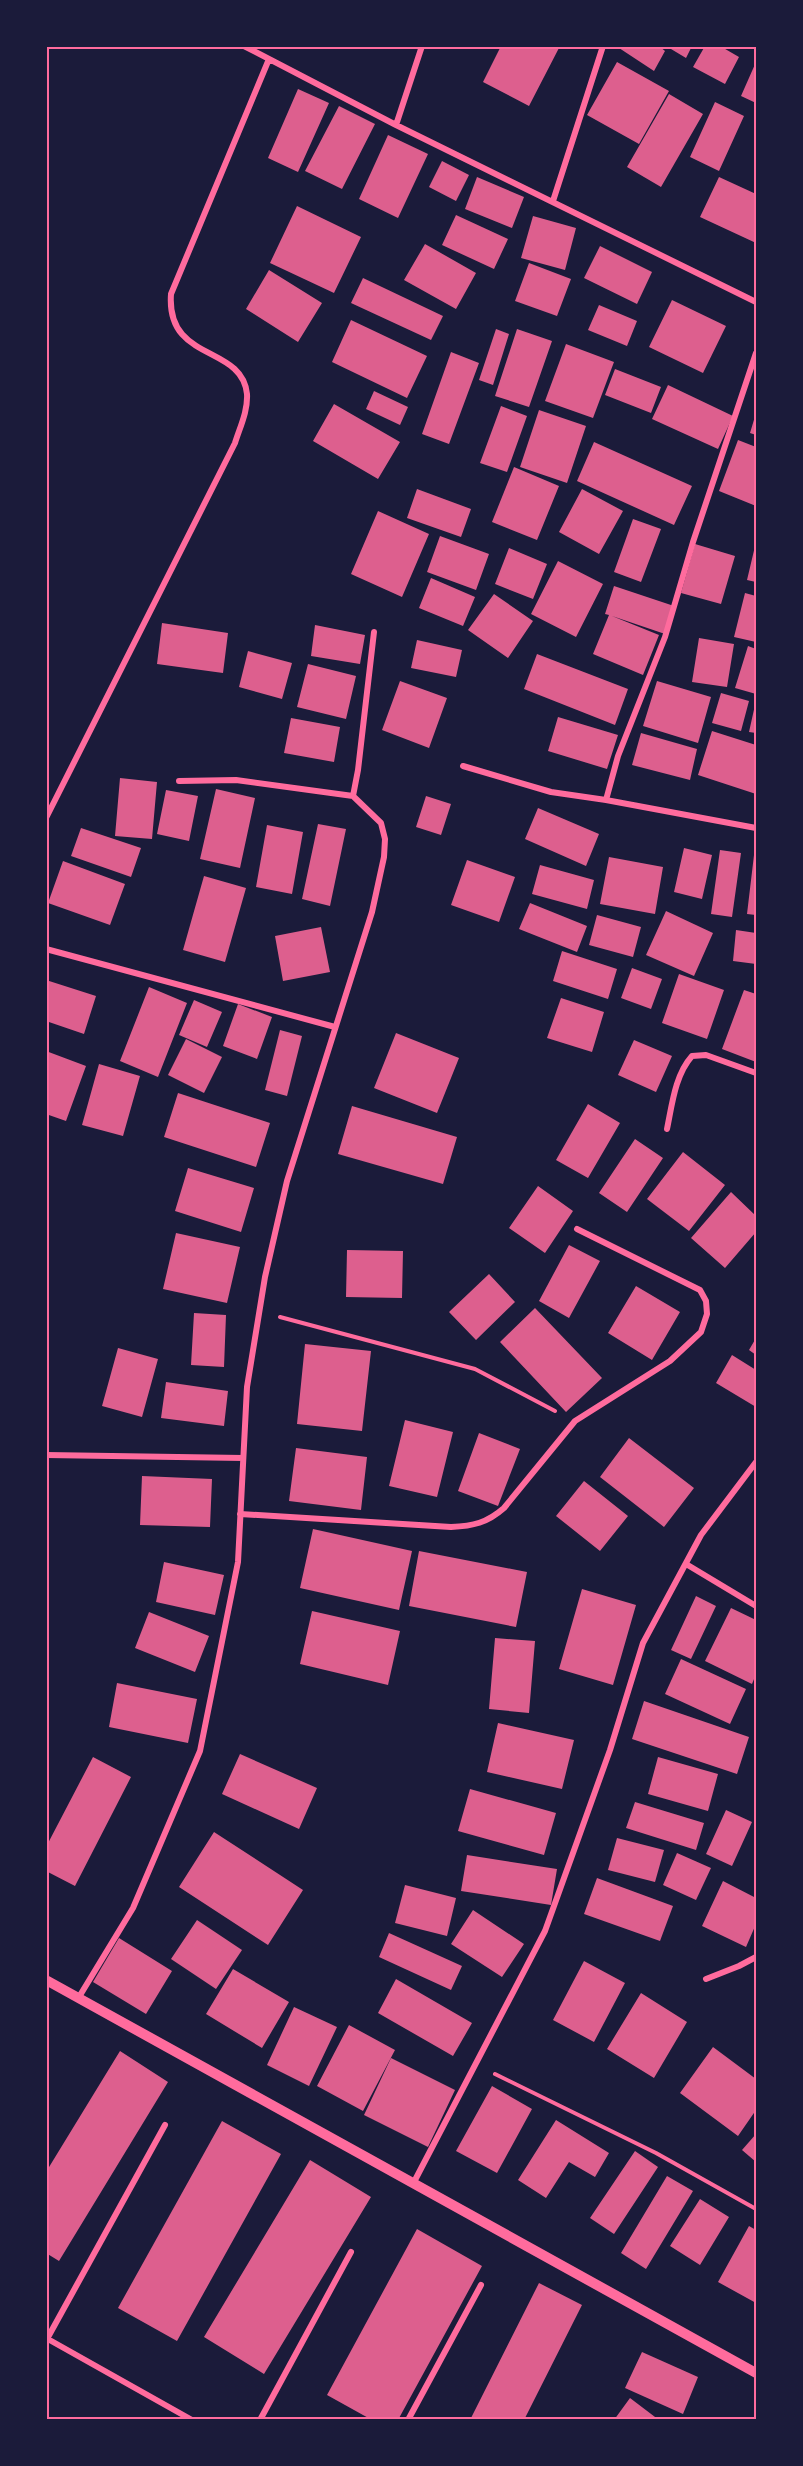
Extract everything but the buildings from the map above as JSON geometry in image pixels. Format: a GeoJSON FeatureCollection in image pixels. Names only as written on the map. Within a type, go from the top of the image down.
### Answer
{"type":"FeatureCollection","features":[{"type":"Feature","properties":{"kind":"street"},"geometry":{"type":"LineString","coordinates":[[244,46],[396,125],[756,303]]}},
{"type":"Feature","properties":{"kind":"street"},"geometry":{"type":"LineString","coordinates":[[396,125],[422,46]]}},
{"type":"Feature","properties":{"kind":"street"},"geometry":{"type":"LineString","coordinates":[[552,201],[603,46]]}},
{"type":"Feature","properties":{"kind":"street"},"geometry":{"type":"LineString","coordinates":[[46,818],[235,443],[246,411],[247,394],[238,371],[183,337],[171,318],[171,294],[269,59]]}},
{"type":"Feature","properties":{"kind":"street"},"geometry":{"type":"LineString","coordinates":[[606,800],[618,756],[665,637],[693,542],[756,353]]}},
{"type":"Feature","properties":{"kind":"street"},"geometry":{"type":"LineString","coordinates":[[353,796],[374,632]]}},
{"type":"Feature","properties":{"kind":"street"},"geometry":{"type":"LineString","coordinates":[[463,766],[551,792],[756,828]]}},
{"type":"Feature","properties":{"kind":"street"},"geometry":{"type":"LineString","coordinates":[[79,1997],[134,1908],[200,1750],[238,1562],[247,1387],[265,1277],[287,1181],[372,912],[385,839],[381,823],[353,796],[236,780],[179,781]]}},
{"type":"Feature","properties":{"kind":"street"},"geometry":{"type":"LineString","coordinates":[[46,949],[335,1026]]}},
{"type":"Feature","properties":{"kind":"street"},"geometry":{"type":"LineString","coordinates":[[667,1129],[678,1081],[685,1064],[692,1056],[706,1055],[756,1073]]}},
{"type":"Feature","properties":{"kind":"street"},"geometry":{"type":"LineString","coordinates":[[240,1514],[450,1527],[474,1526],[493,1518],[504,1508],[575,1421],[670,1361],[701,1332],[708,1314],[706,1301],[700,1290],[577,1229]]}},
{"type":"Feature","properties":{"kind":"street"},"geometry":{"type":"LineString","coordinates":[[46,1455],[243,1458]]}},
{"type":"Feature","properties":{"kind":"street"},"geometry":{"type":"LineString","coordinates":[[414,2182],[545,1931],[610,1750],[643,1644],[701,1535],[756,1462]]}},
{"type":"Feature","properties":{"kind":"street"},"geometry":{"type":"LineString","coordinates":[[686,1564],[756,1606]]}},
{"type":"Feature","properties":{"kind":"street"},"geometry":{"type":"LineString","coordinates":[[706,1978],[756,1957]]}},
{"type":"Feature","properties":{"kind":"street"},"geometry":{"type":"LineString","coordinates":[[46,1980],[756,2373]]}},
{"type":"Feature","properties":{"kind":"street"},"geometry":{"type":"LineString","coordinates":[[165,2125],[47,2338],[192,2420]]}},
{"type":"Feature","properties":{"kind":"street"},"geometry":{"type":"LineString","coordinates":[[260,2420],[351,2252]]}},
{"type":"Feature","properties":{"kind":"street"},"geometry":{"type":"LineString","coordinates":[[408,2420],[481,2285]]}},
{"type":"Feature","properties":{"kind":"path"},"geometry":{"type":"LineString","coordinates":[[260,1312],[475,1369],[575,1421]]}},
{"type":"Feature","properties":{"kind":"path"},"geometry":{"type":"LineString","coordinates":[[476,2064],[656,2153],[756,2209]]}}]}
